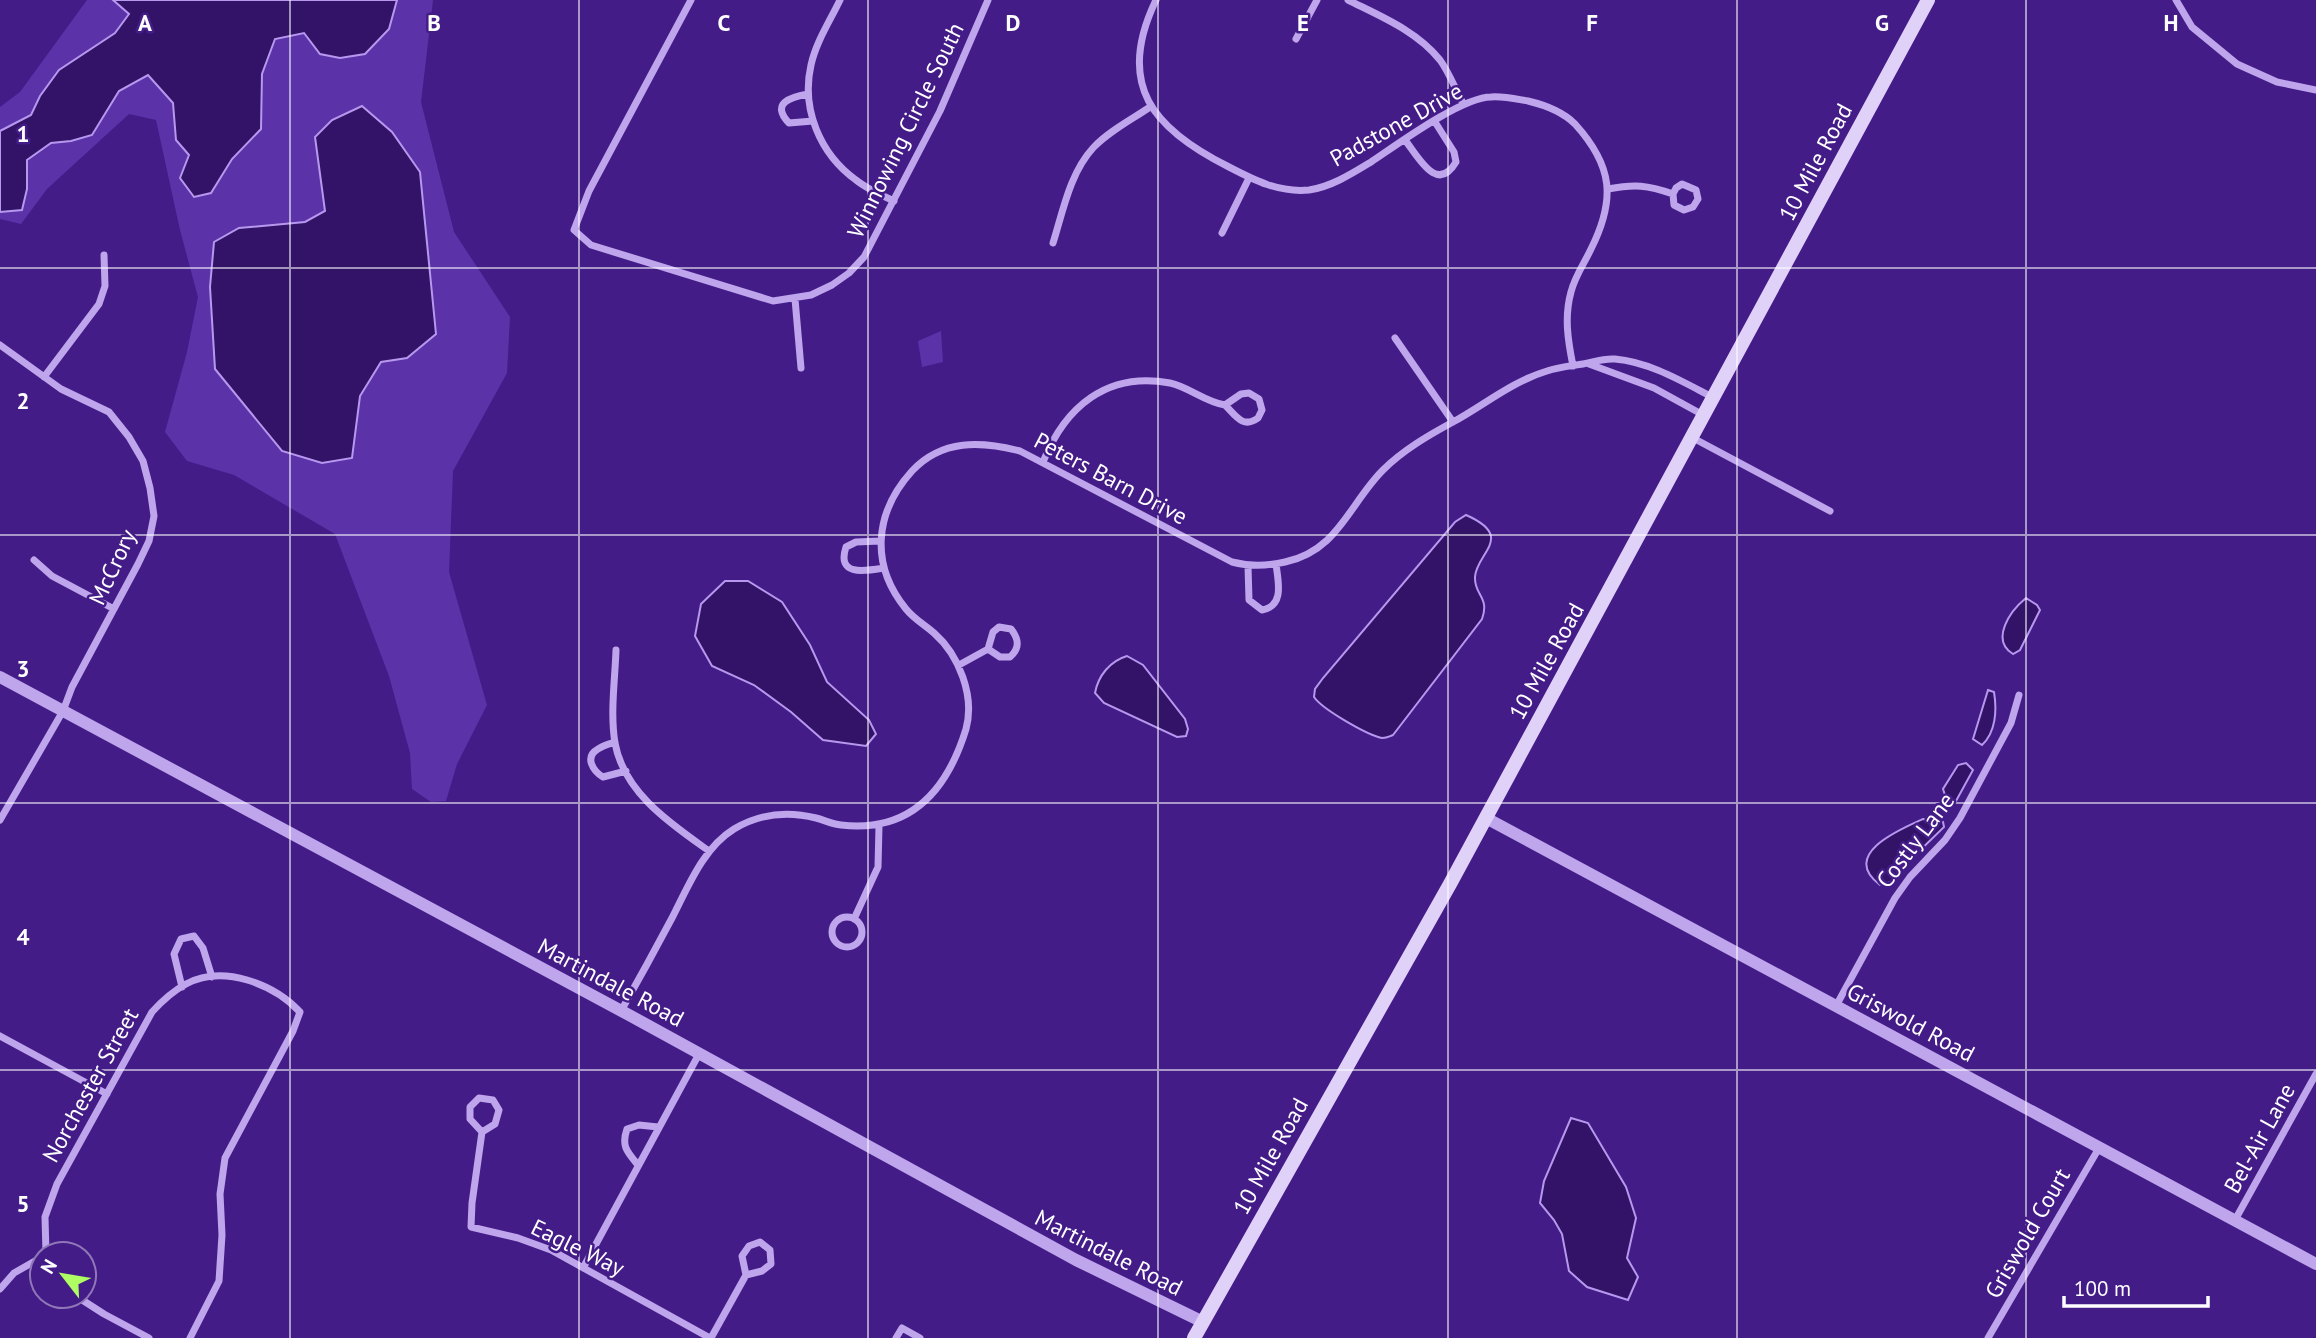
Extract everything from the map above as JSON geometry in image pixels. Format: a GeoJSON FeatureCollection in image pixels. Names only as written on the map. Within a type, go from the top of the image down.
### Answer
{"type":"FeatureCollection","features":[{"type":"Feature","properties":{"kind":"main road","name":"10 Mile Road"},"geometry":{"type":"LineString","coordinates":[[1194,1338],[1486,818],[1928,0]]}},
{"type":"Feature","properties":{"kind":"street","name":"Winnowing Circle South"},"geometry":{"type":"LineString","coordinates":[[691,0],[589,191],[574,230],[591,245],[773,300],[811,295],[849,273],[864,257],[940,111],[988,0]]}},
{"type":"Feature","properties":{"kind":"street"},"geometry":{"type":"LineString","coordinates":[[841,0],[820,40],[811,65],[808,94],[813,121],[827,150],[844,171],[858,182],[894,201]]}},
{"type":"Feature","properties":{"kind":"street","name":"Padstone Drive"},"geometry":{"type":"LineString","coordinates":[[1156,0],[1141,37],[1139,67],[1150,107],[1183,141],[1264,185],[1310,190],[1348,177],[1463,103],[1490,97],[1540,104],[1574,123],[1598,153],[1608,188],[1602,224],[1570,294],[1567,314],[1568,341],[1573,366]]}},
{"type":"Feature","properties":{"kind":"street"},"geometry":{"type":"LineString","coordinates":[[1296,39],[1317,0]]}},
{"type":"Feature","properties":{"kind":"street"},"geometry":{"type":"LineString","coordinates":[[1348,0],[1414,36],[1431,49],[1442,62],[1463,103]]}},
{"type":"Feature","properties":{"kind":"street"},"geometry":{"type":"LineString","coordinates":[[2176,0],[2192,27],[2237,64],[2277,82],[2316,90]]}},
{"type":"Feature","properties":{"kind":"street"},"geometry":{"type":"LineString","coordinates":[[808,94],[786,99],[782,105],[782,114],[789,123],[813,121]]}},
{"type":"Feature","properties":{"kind":"street"},"geometry":{"type":"LineString","coordinates":[[1053,243],[1070,187],[1091,149],[1107,135],[1150,107]]}},
{"type":"Feature","properties":{"kind":"street"},"geometry":{"type":"LineString","coordinates":[[1405,140],[1431,173],[1441,176],[1450,173],[1456,162],[1454,152],[1435,122]]}},
{"type":"Feature","properties":{"kind":"street"},"geometry":{"type":"LineString","coordinates":[[1222,233],[1249,178]]}},
{"type":"Feature","properties":{"kind":"street"},"geometry":{"type":"LineString","coordinates":[[1608,188],[1647,185],[1673,194]]}},
{"type":"Feature","properties":{"kind":"street"},"geometry":{"type":"LineString","coordinates":[[44,377],[99,304],[105,286],[104,256]]}},
{"type":"Feature","properties":{"kind":"street"},"geometry":{"type":"LineString","coordinates":[[795,299],[801,368]]}},
{"type":"Feature","properties":{"kind":"street"},"geometry":{"type":"LineString","coordinates":[[1395,338],[1453,422]]}},
{"type":"Feature","properties":{"kind":"street","name":"McCrory"},"geometry":{"type":"LineString","coordinates":[[0,345],[61,389],[109,412],[130,437],[143,461],[154,516],[149,541],[72,687],[63,711],[0,820]]}},
{"type":"Feature","properties":{"kind":"street","name":"Peters Barn Drive"},"geometry":{"type":"LineString","coordinates":[[621,1011],[709,852],[734,829],[754,819],[774,814],[795,814],[838,825],[879,826],[916,809],[940,786],[967,725],[968,710],[959,665],[935,634],[907,610],[895,593],[884,568],[880,541],[887,508],[898,488],[917,466],[945,449],[981,443],[1020,451],[1213,553],[1248,566],[1276,564],[1311,553],[1327,542],[1369,484],[1402,453],[1516,384],[1548,370],[1603,359],[1618,359],[1648,366],[1714,398]]}},
{"type":"Feature","properties":{"kind":"street"},"geometry":{"type":"LineString","coordinates":[[1588,363],[1637,380],[1704,416]]}},
{"type":"Feature","properties":{"kind":"street"},"geometry":{"type":"LineString","coordinates":[[1043,462],[1067,418],[1093,395],[1115,385],[1142,381],[1170,383],[1214,403],[1225,405],[1243,422],[1255,420],[1262,410],[1259,399],[1249,393],[1241,394],[1225,405]]}},
{"type":"Feature","properties":{"kind":"street"},"geometry":{"type":"LineString","coordinates":[[1693,438],[1830,511]]}},
{"type":"Feature","properties":{"kind":"street"},"geometry":{"type":"LineString","coordinates":[[880,541],[856,542],[846,547],[844,561],[847,567],[855,570],[884,568]]}},
{"type":"Feature","properties":{"kind":"street"},"geometry":{"type":"LineString","coordinates":[[34,560],[52,576],[114,609]]}},
{"type":"Feature","properties":{"kind":"street"},"geometry":{"type":"LineString","coordinates":[[1248,566],[1248,600],[1262,610],[1276,604],[1276,564]]}},
{"type":"Feature","properties":{"kind":"street"},"geometry":{"type":"LineString","coordinates":[[959,665],[988,649],[993,632],[999,627],[1011,629],[1018,639],[1016,650],[1010,656],[1000,657],[988,649]]}},
{"type":"Feature","properties":{"kind":"street"},"geometry":{"type":"LineString","coordinates":[[616,650],[615,742],[626,771],[649,804],[709,852]]}},
{"type":"Feature","properties":{"kind":"street","name":"Martindale Road"},"geometry":{"type":"LineString","coordinates":[[0,677],[621,1011],[1076,1260],[1203,1322]]}},
{"type":"Feature","properties":{"kind":"street","name":"Costly Lane"},"geometry":{"type":"LineString","coordinates":[[1836,1006],[1895,898],[1956,825],[2011,723],[2019,695]]}},
{"type":"Feature","properties":{"kind":"street"},"geometry":{"type":"LineString","coordinates":[[615,742],[597,749],[592,754],[592,767],[603,777],[626,771]]}},
{"type":"Feature","properties":{"kind":"street","name":"Griswold Road"},"geometry":{"type":"LineString","coordinates":[[1486,818],[2316,1264]]}},
{"type":"Feature","properties":{"kind":"street"},"geometry":{"type":"LineString","coordinates":[[854,919],[878,867],[879,826]]}},
{"type":"Feature","properties":{"kind":"street"},"geometry":{"type":"LineString","coordinates":[[842,918],[854,919],[862,929],[859,941],[849,947],[837,944],[832,932],[836,921],[842,918]]}},
{"type":"Feature","properties":{"kind":"street"},"geometry":{"type":"LineString","coordinates":[[182,986],[174,954],[181,939],[194,936],[203,948],[212,977]]}},
{"type":"Feature","properties":{"kind":"street","name":"Norchester Street"},"geometry":{"type":"LineString","coordinates":[[44,1240],[45,1217],[57,1184],[152,1012],[165,999],[182,986],[199,980],[234,977],[260,984],[289,1000],[300,1012],[293,1031],[225,1158],[220,1194],[222,1235],[219,1281],[190,1338]]}},
{"type":"Feature","properties":{"kind":"street"},"geometry":{"type":"LineString","coordinates":[[0,1036],[107,1094]]}},
{"type":"Feature","properties":{"kind":"street"},"geometry":{"type":"LineString","coordinates":[[583,1268],[699,1054]]}},
{"type":"Feature","properties":{"kind":"street","name":"Bel-Air Lane"},"geometry":{"type":"LineString","coordinates":[[2235,1220],[2316,1073]]}},
{"type":"Feature","properties":{"kind":"street","name":"Eagle Way"},"geometry":{"type":"LineString","coordinates":[[479,1098],[493,1100],[499,1110],[495,1124],[482,1132],[470,1119],[470,1107],[479,1098]]}},
{"type":"Feature","properties":{"kind":"street"},"geometry":{"type":"LineString","coordinates":[[638,1165],[628,1153],[623,1140],[627,1129],[639,1125],[658,1127]]}},
{"type":"Feature","properties":{"kind":"street","name":"Eagle Way"},"geometry":{"type":"LineString","coordinates":[[482,1132],[471,1227],[518,1238],[551,1250],[711,1338]]}},
{"type":"Feature","properties":{"kind":"street","name":"Griswold Court"},"geometry":{"type":"LineString","coordinates":[[1988,1338],[2099,1148]]}},
{"type":"Feature","properties":{"kind":"street"},"geometry":{"type":"LineString","coordinates":[[711,1338],[746,1275],[742,1256],[749,1246],[760,1242],[770,1250],[771,1264],[762,1271],[746,1275]]}},
{"type":"Feature","properties":{"kind":"street","name":"Norchester Street"},"geometry":{"type":"LineString","coordinates":[[0,1289],[14,1273],[28,1265]]}},
{"type":"Feature","properties":{"kind":"street"},"geometry":{"type":"LineString","coordinates":[[98,1310],[149,1338]]}},
{"type":"Feature","properties":{"kind":"street"},"geometry":{"type":"LineString","coordinates":[[897,1338],[902,1328],[920,1338]]}},
{"type":"Feature","properties":{"kind":"shaded area"},"geometry":{"type":"Polygon","coordinates":[[[87,0],[113,0],[129,14],[115,33],[98,43],[40,96],[31,115],[0,131],[0,107],[20,92],[87,0]]]}},
{"type":"Feature","properties":{"kind":"shaded area"},"geometry":{"type":"Polygon","coordinates":[[[113,0],[397,0],[389,29],[365,54],[340,58],[320,54],[304,33],[275,39],[262,74],[261,129],[232,159],[211,193],[194,197],[180,178],[189,155],[176,140],[173,103],[148,75],[119,91],[92,135],[51,143],[27,160],[27,189],[22,210],[0,212],[0,131],[31,115],[40,96],[59,70],[115,33],[129,14],[113,0]]]}},
{"type":"Feature","properties":{"kind":"shaded area"},"geometry":{"type":"Polygon","coordinates":[[[397,0],[433,0],[421,102],[454,232],[510,317],[507,373],[453,471],[449,572],[487,705],[457,764],[446,801],[431,802],[412,789],[410,753],[389,676],[335,534],[234,475],[187,461],[165,432],[187,352],[198,297],[156,120],[129,114],[47,189],[21,224],[0,219],[0,212],[22,210],[27,189],[27,160],[51,143],[92,135],[119,91],[148,74],[173,103],[176,140],[189,155],[211,193],[232,159],[261,129],[262,74],[275,39],[304,33],[389,29],[397,0]],[[315,138],[325,211],[305,222],[239,228],[352,458],[360,396],[381,362],[407,358],[315,138]]]}},
{"type":"Feature","properties":{"kind":"shaded area"},"geometry":{"type":"Polygon","coordinates":[[[362,106],[392,132],[420,172],[436,334],[407,358],[381,362],[360,396],[352,458],[322,463],[282,451],[215,369],[210,287],[214,242],[239,228],[305,222],[325,211],[315,137],[332,120],[362,106]]]}},
{"type":"Feature","properties":{"kind":"shaded area"},"geometry":{"type":"Polygon","coordinates":[[[941,331],[943,362],[922,367],[918,341],[941,331]]]}},
{"type":"Feature","properties":{"kind":"shaded area"},"geometry":{"type":"Polygon","coordinates":[[[1466,515],[1481,523],[1489,531],[1491,538],[1475,577],[1484,606],[1482,619],[1393,735],[1382,738],[1366,732],[1319,702],[1314,697],[1315,689],[1455,522],[1466,515]]]}},
{"type":"Feature","properties":{"kind":"shaded area"},"geometry":{"type":"Polygon","coordinates":[[[725,581],[748,581],[782,602],[810,645],[827,682],[869,720],[876,734],[866,746],[823,740],[754,685],[712,666],[695,636],[701,604],[725,581]]]}},
{"type":"Feature","properties":{"kind":"shaded area"},"geometry":{"type":"Polygon","coordinates":[[[2026,598],[2040,610],[2020,650],[2013,654],[2006,648],[2003,634],[2014,610],[2026,598]]]}},
{"type":"Feature","properties":{"kind":"shaded area"},"geometry":{"type":"Polygon","coordinates":[[[1127,656],[1143,665],[1185,719],[1188,729],[1186,736],[1177,737],[1104,703],[1095,693],[1106,670],[1127,656]]]}},
{"type":"Feature","properties":{"kind":"shaded area"},"geometry":{"type":"Polygon","coordinates":[[[1988,690],[1994,692],[1995,713],[1993,727],[1982,745],[1973,739],[1988,690]]]}},
{"type":"Feature","properties":{"kind":"shaded area"},"geometry":{"type":"Polygon","coordinates":[[[1966,763],[1973,770],[1956,801],[1952,801],[1943,789],[1958,765],[1966,763]]]}},
{"type":"Feature","properties":{"kind":"shaded area"},"geometry":{"type":"Polygon","coordinates":[[[1923,819],[1943,822],[1944,827],[1891,882],[1880,885],[1869,874],[1866,864],[1869,854],[1888,837],[1923,819]]]}},
{"type":"Feature","properties":{"kind":"shaded area"},"geometry":{"type":"Polygon","coordinates":[[[1571,1118],[1588,1123],[1626,1187],[1636,1218],[1627,1258],[1638,1277],[1628,1300],[1587,1287],[1569,1271],[1562,1234],[1540,1203],[1544,1181],[1571,1118]]]}}]}
